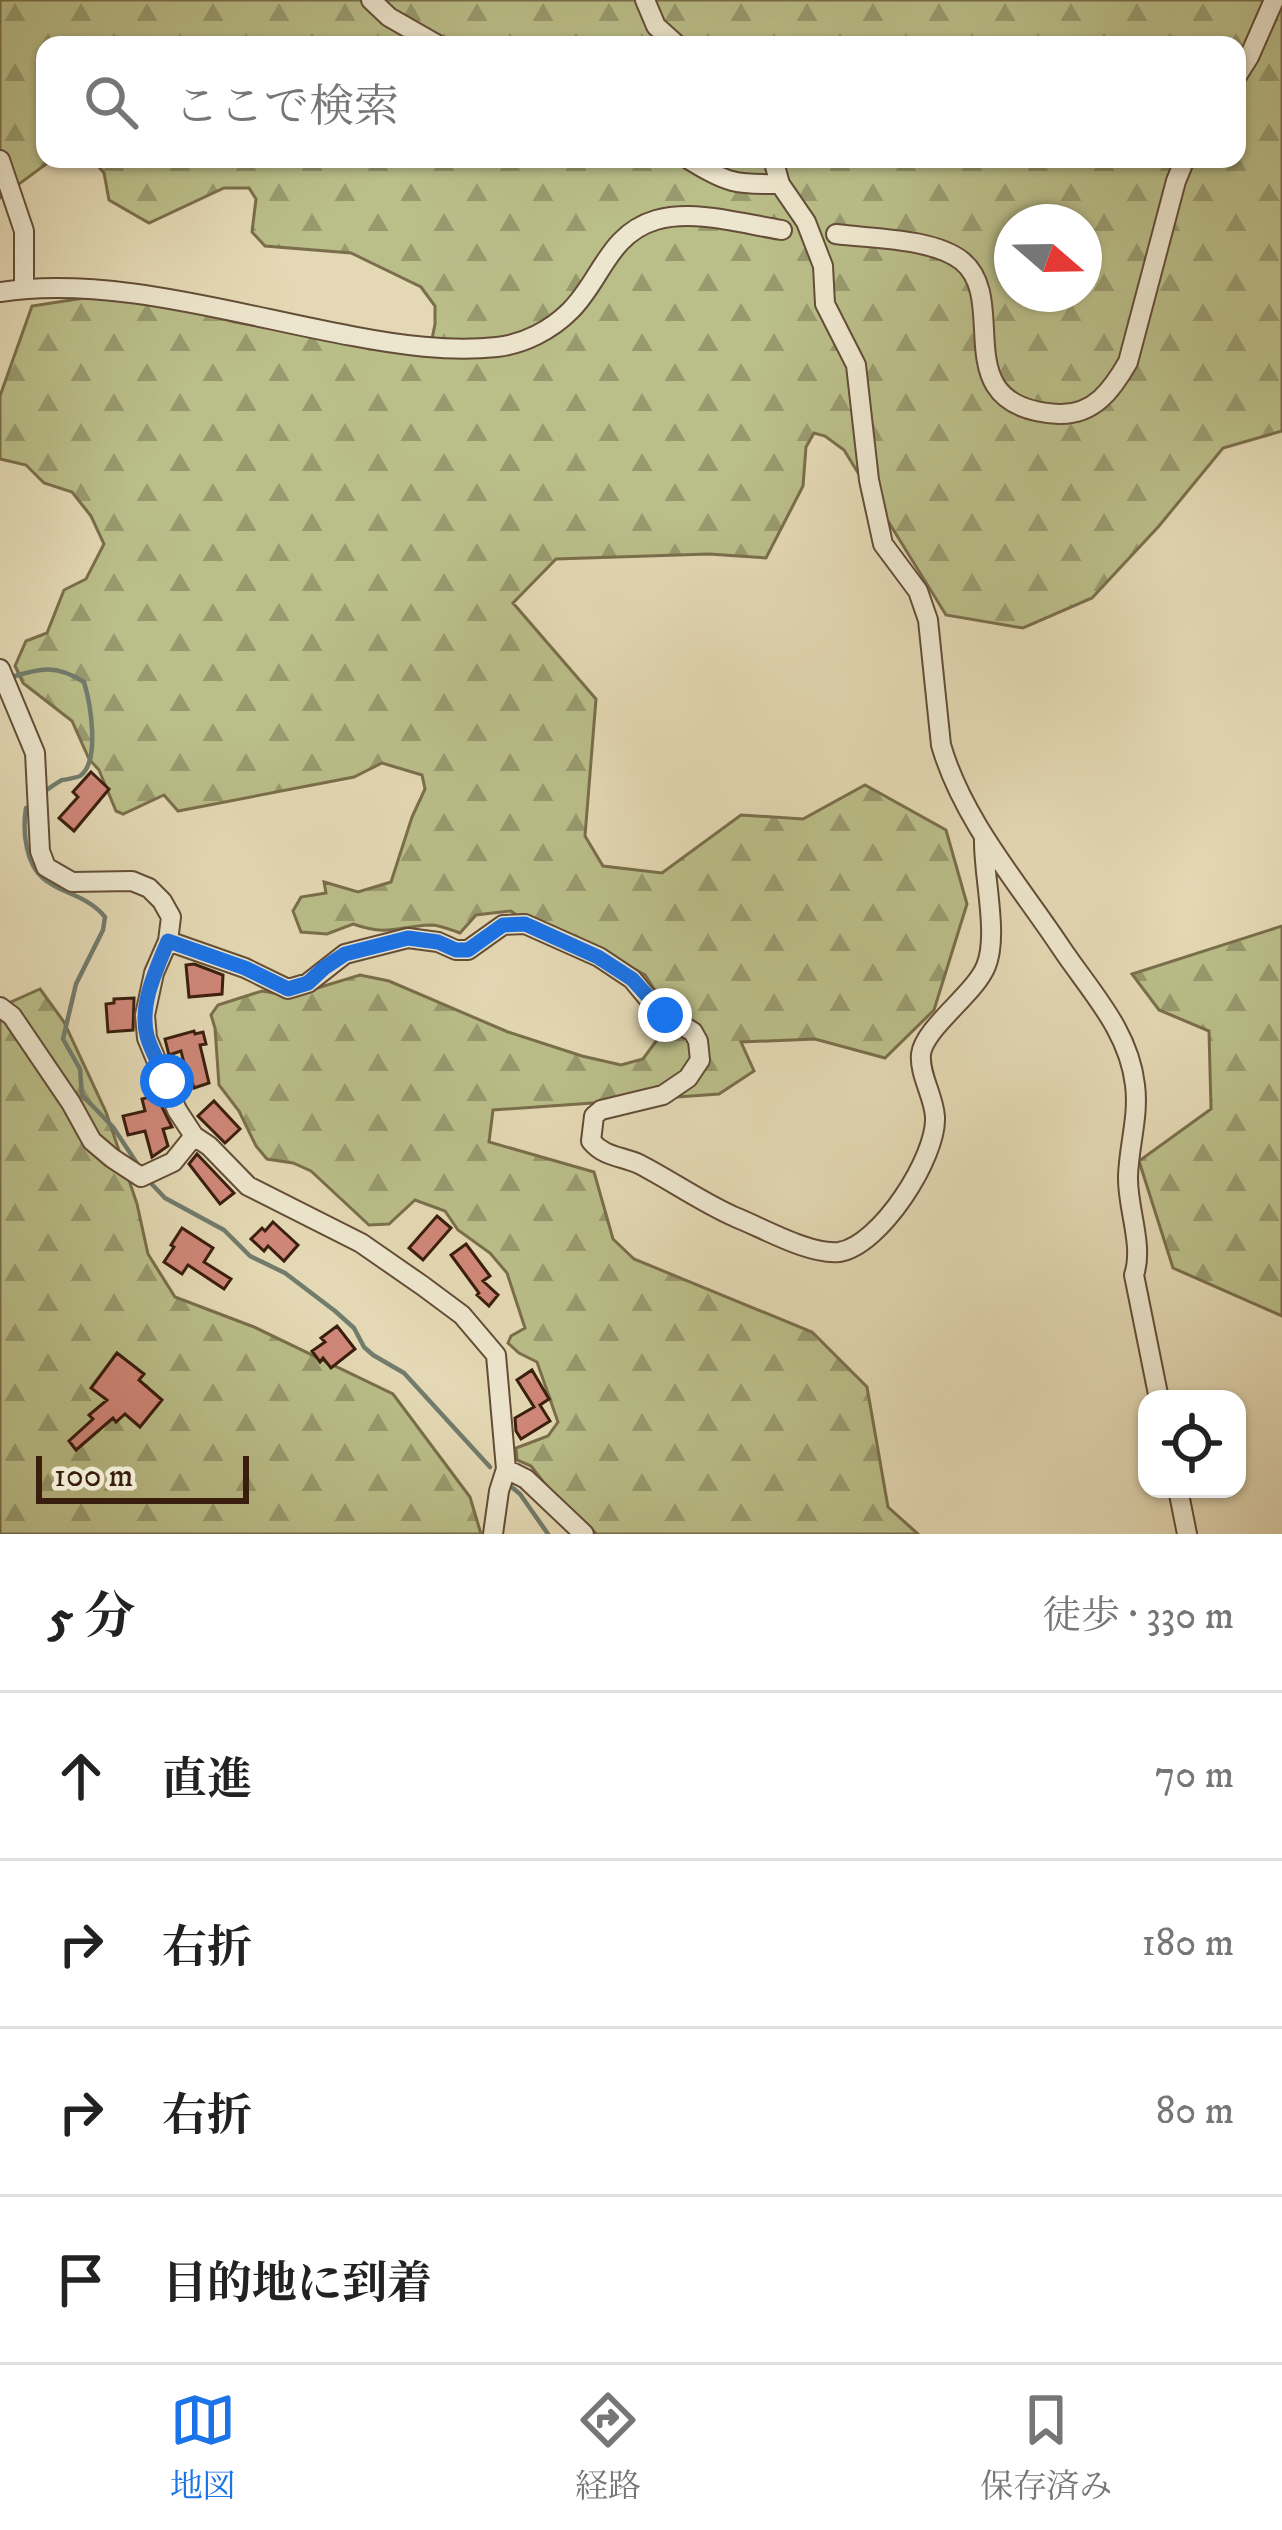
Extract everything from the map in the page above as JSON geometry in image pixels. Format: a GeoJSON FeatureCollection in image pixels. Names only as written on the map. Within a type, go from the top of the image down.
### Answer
{"type":"FeatureCollection","features":[{"type":"Feature","properties":{"kind":"street"},"geometry":{"type":"LineString","coordinates":[[371,0],[422,36]]}},
{"type":"Feature","properties":{"kind":"street"},"geometry":{"type":"LineString","coordinates":[[645,0],[646,10],[667,36]]}},
{"type":"Feature","properties":{"kind":"street"},"geometry":{"type":"LineString","coordinates":[[1246,62],[1274,0]]}},
{"type":"Feature","properties":{"kind":"street"},"geometry":{"type":"LineString","coordinates":[[0,160],[24,231],[23,288]]}},
{"type":"Feature","properties":{"kind":"street"},"geometry":{"type":"LineString","coordinates":[[702,168],[741,185],[780,184]]}},
{"type":"Feature","properties":{"kind":"street"},"geometry":{"type":"LineString","coordinates":[[776,168],[780,184],[806,222],[823,266],[825,304],[856,364],[869,480],[883,544],[918,591],[928,620],[946,764],[984,839],[1104,1005],[1126,1047],[1136,1084],[1128,1179],[1139,1260],[1134,1275],[1158,1390]]}},
{"type":"Feature","properties":{"kind":"street"},"geometry":{"type":"LineString","coordinates":[[836,234],[923,244],[965,262],[982,297],[986,364],[1000,391],[1036,411],[1073,414],[1103,397],[1128,362],[1182,168]]}},
{"type":"Feature","properties":{"kind":"street"},"geometry":{"type":"LineString","coordinates":[[0,292],[104,290],[404,345],[503,346],[525,341],[573,309],[617,244],[654,221],[678,216],[782,230]]}},
{"type":"Feature","properties":{"kind":"street"},"geometry":{"type":"LineString","coordinates":[[0,669],[10,713],[35,753],[40,851],[46,867],[72,882],[132,881],[149,888],[171,917],[145,1015],[147,1038],[177,1110],[194,1136],[248,1186],[361,1243],[462,1316],[496,1355],[506,1469],[493,1534]]}},
{"type":"Feature","properties":{"kind":"street"},"geometry":{"type":"LineString","coordinates":[[168,941],[288,989],[308,983],[345,954],[408,938],[468,950],[503,925],[525,924],[598,957],[632,979],[665,1015],[693,1032],[700,1060],[688,1078],[663,1095],[601,1110],[594,1116],[591,1141],[600,1153],[632,1161],[706,1204],[817,1251],[841,1252],[856,1245],[906,1196],[932,1140],[935,1119],[921,1055],[986,966],[989,921],[984,839]]}},
{"type":"Feature","properties":{"kind":"street"},"geometry":{"type":"LineString","coordinates":[[0,1007],[12,1016],[92,1141],[112,1158],[146,1174],[173,1162],[194,1136]]}},
{"type":"Feature","properties":{"kind":"street"},"geometry":{"type":"LineString","coordinates":[[506,1469],[526,1479],[584,1534]]}},
{"type":"Feature","properties":{"kind":"street"},"geometry":{"type":"LineString","coordinates":[[1180,1498],[1187,1534]]}},
{"type":"Feature","properties":{"kind":"green space"},"geometry":{"type":"Polygon","coordinates":[[[0,0],[1282,0],[1282,431],[1223,448],[1092,598],[1023,628],[946,615],[844,450],[814,433],[806,447],[803,486],[766,558],[709,554],[556,559],[513,603],[596,699],[585,836],[603,866],[662,873],[741,815],[803,819],[865,785],[946,830],[967,904],[934,1010],[885,1058],[815,1039],[741,1042],[754,1071],[719,1094],[493,1110],[489,1142],[594,1172],[613,1239],[634,1259],[812,1332],[867,1387],[888,1507],[918,1534],[597,1534],[562,1506],[531,1466],[517,1460],[516,1448],[548,1436],[558,1422],[537,1362],[508,1343],[525,1328],[507,1273],[490,1253],[458,1230],[445,1211],[415,1200],[389,1224],[369,1225],[311,1171],[267,1159],[256,1146],[239,1111],[219,1085],[211,1015],[218,1005],[262,991],[291,996],[360,975],[389,981],[508,1032],[621,1065],[643,1059],[657,1040],[656,992],[645,975],[613,957],[511,911],[476,915],[460,933],[434,925],[385,930],[353,924],[327,934],[301,932],[293,911],[301,897],[326,893],[324,882],[358,892],[391,882],[425,789],[422,775],[382,763],[354,777],[178,811],[164,795],[123,814],[116,811],[72,721],[23,683],[15,666],[26,641],[47,633],[64,590],[86,579],[104,544],[91,516],[72,492],[44,483],[26,465],[0,459],[0,396],[32,306],[84,298],[159,302],[316,336],[364,332],[421,356],[429,354],[435,306],[421,287],[351,253],[265,246],[252,232],[256,199],[249,188],[224,188],[149,223],[109,200],[100,168],[1246,168],[1246,36],[36,36],[36,168],[41,168],[0,198],[0,0]]]}},
{"type":"Feature","properties":{"kind":"green space"},"geometry":{"type":"Polygon","coordinates":[[[1282,926],[1282,1316],[1173,1268],[1139,1161],[1211,1109],[1209,1031],[1159,1010],[1132,974],[1282,926]]]}},
{"type":"Feature","properties":{"kind":"green space"},"geometry":{"type":"Polygon","coordinates":[[[40,989],[64,1022],[106,1112],[137,1204],[148,1254],[175,1297],[254,1327],[393,1394],[470,1497],[481,1534],[0,1534],[0,1007],[40,989]]]}},
{"type":"Feature","properties":{"kind":"building"},"geometry":{"type":"Polygon","coordinates":[[[91,772],[109,789],[74,831],[59,818],[78,797],[73,792],[91,772]]]}},
{"type":"Feature","properties":{"kind":"building"},"geometry":{"type":"Polygon","coordinates":[[[186,965],[223,975],[222,994],[189,997],[186,965]]]}},
{"type":"Feature","properties":{"kind":"building"},"geometry":{"type":"Polygon","coordinates":[[[134,998],[133,1030],[108,1032],[106,1004],[134,998]]]}},
{"type":"Feature","properties":{"kind":"building"},"geometry":{"type":"Polygon","coordinates":[[[203,1032],[206,1044],[200,1045],[209,1083],[194,1088],[181,1051],[169,1055],[165,1039],[203,1032]]]}},
{"type":"Feature","properties":{"kind":"building"},"geometry":{"type":"Polygon","coordinates":[[[156,1095],[172,1127],[163,1129],[168,1146],[152,1157],[145,1131],[128,1135],[123,1116],[145,1111],[142,1099],[156,1095]]]}},
{"type":"Feature","properties":{"kind":"building"},"geometry":{"type":"Polygon","coordinates":[[[214,1101],[240,1129],[225,1143],[198,1116],[214,1101]]]}},
{"type":"Feature","properties":{"kind":"building"},"geometry":{"type":"Polygon","coordinates":[[[197,1154],[234,1193],[220,1204],[189,1164],[197,1154]]]}},
{"type":"Feature","properties":{"kind":"building"},"geometry":{"type":"Polygon","coordinates":[[[437,1216],[451,1228],[423,1260],[409,1248],[437,1216]]]}},
{"type":"Feature","properties":{"kind":"building"},"geometry":{"type":"Polygon","coordinates":[[[273,1222],[298,1245],[284,1261],[268,1246],[264,1251],[251,1239],[273,1222]]]}},
{"type":"Feature","properties":{"kind":"building"},"geometry":{"type":"Polygon","coordinates":[[[182,1228],[213,1248],[204,1262],[231,1279],[224,1289],[188,1265],[182,1274],[164,1262],[182,1228]]]}},
{"type":"Feature","properties":{"kind":"building"},"geometry":{"type":"Polygon","coordinates":[[[466,1244],[490,1276],[483,1281],[498,1295],[489,1306],[451,1255],[466,1244]]]}},
{"type":"Feature","properties":{"kind":"building"},"geometry":{"type":"Polygon","coordinates":[[[337,1326],[355,1349],[331,1368],[312,1351],[337,1326]]]}},
{"type":"Feature","properties":{"kind":"building"},"geometry":{"type":"Polygon","coordinates":[[[117,1353],[144,1374],[139,1380],[162,1400],[140,1427],[125,1414],[116,1422],[113,1418],[76,1450],[69,1441],[107,1400],[91,1388],[117,1353]]]}},
{"type":"Feature","properties":{"kind":"building"},"geometry":{"type":"Polygon","coordinates":[[[532,1370],[549,1399],[540,1405],[550,1421],[521,1439],[515,1418],[534,1407],[517,1380],[532,1370]]]}},
{"type":"Feature","properties":{"kind":"waterway"},"geometry":{"type":"LineString","coordinates":[[9,678],[48,670],[84,682],[92,731],[90,758],[80,776],[45,791]]}},
{"type":"Feature","properties":{"kind":"waterway"},"geometry":{"type":"LineString","coordinates":[[26,808],[32,864],[49,883],[105,917],[76,984],[63,1039],[80,1069],[82,1095],[113,1127],[140,1168]]}},
{"type":"Feature","properties":{"kind":"waterway"},"geometry":{"type":"LineString","coordinates":[[146,1178],[165,1198],[224,1230],[250,1256],[285,1273],[335,1311],[354,1328],[364,1347],[404,1373],[490,1467]]}},
{"type":"Feature","properties":{"kind":"waterway"},"geometry":{"type":"LineString","coordinates":[[509,1485],[548,1534]]}},
{"type":"Feature","properties":{"kind":"route"},"geometry":{"type":"LineString","coordinates":[[167,1081],[147,1038],[145,1015],[154,973],[168,941],[288,989],[308,983],[345,954],[408,938],[468,950],[503,925],[525,924],[598,957],[632,979],[665,1015]]}}]}
